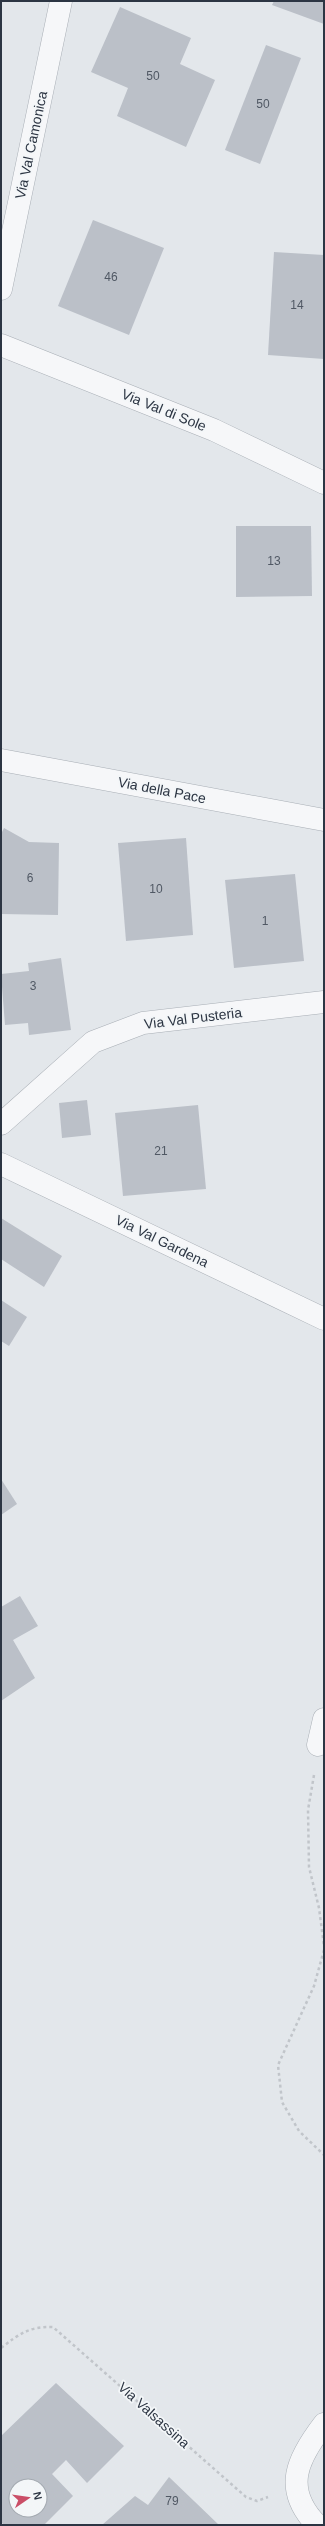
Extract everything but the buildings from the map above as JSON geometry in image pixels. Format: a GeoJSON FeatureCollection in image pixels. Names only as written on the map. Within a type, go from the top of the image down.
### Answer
{"type":"FeatureCollection","features":[{"type":"Feature","properties":{"kind":"street","name":"Via Val Camonica"},"geometry":{"type":"LineString","coordinates":[[1,289],[61,1]]}},
{"type":"Feature","properties":{"kind":"street","name":"Via Val di Sole"},"geometry":{"type":"LineString","coordinates":[[1,345],[214,430],[324,483]]}},
{"type":"Feature","properties":{"kind":"street","name":"Via della Pace"},"geometry":{"type":"LineString","coordinates":[[1,760],[324,820]]}},
{"type":"Feature","properties":{"kind":"street","name":"Via Val Pusteria"},"geometry":{"type":"LineString","coordinates":[[1,1124],[93,1042],[143,1023],[324,1002]]}},
{"type":"Feature","properties":{"kind":"street","name":"Via Val Gardena"},"geometry":{"type":"LineString","coordinates":[[1,1164],[324,1318]]}},
{"type":"Feature","properties":{"kind":"street"},"geometry":{"type":"LineString","coordinates":[[318,1744],[324,1719]]}},
{"type":"Feature","properties":{"kind":"street"},"geometry":{"type":"LineString","coordinates":[[317,2525],[300,2504],[297,2485],[298,2464],[324,2424]]}},
{"type":"Feature","properties":{"kind":"path"},"geometry":{"type":"LineString","coordinates":[[318,1744],[308,1810],[308,1867],[319,1908],[324,1946]]}},
{"type":"Feature","properties":{"kind":"path"},"geometry":{"type":"LineString","coordinates":[[324,1950],[314,1986],[278,2065],[282,2102],[299,2131],[324,2155]]}},
{"type":"Feature","properties":{"kind":"path","name":"Via Valsassina"},"geometry":{"type":"LineString","coordinates":[[1,2348],[13,2338],[36,2327],[52,2327],[246,2497],[257,2502],[270,2496],[298,2464]]}}]}
